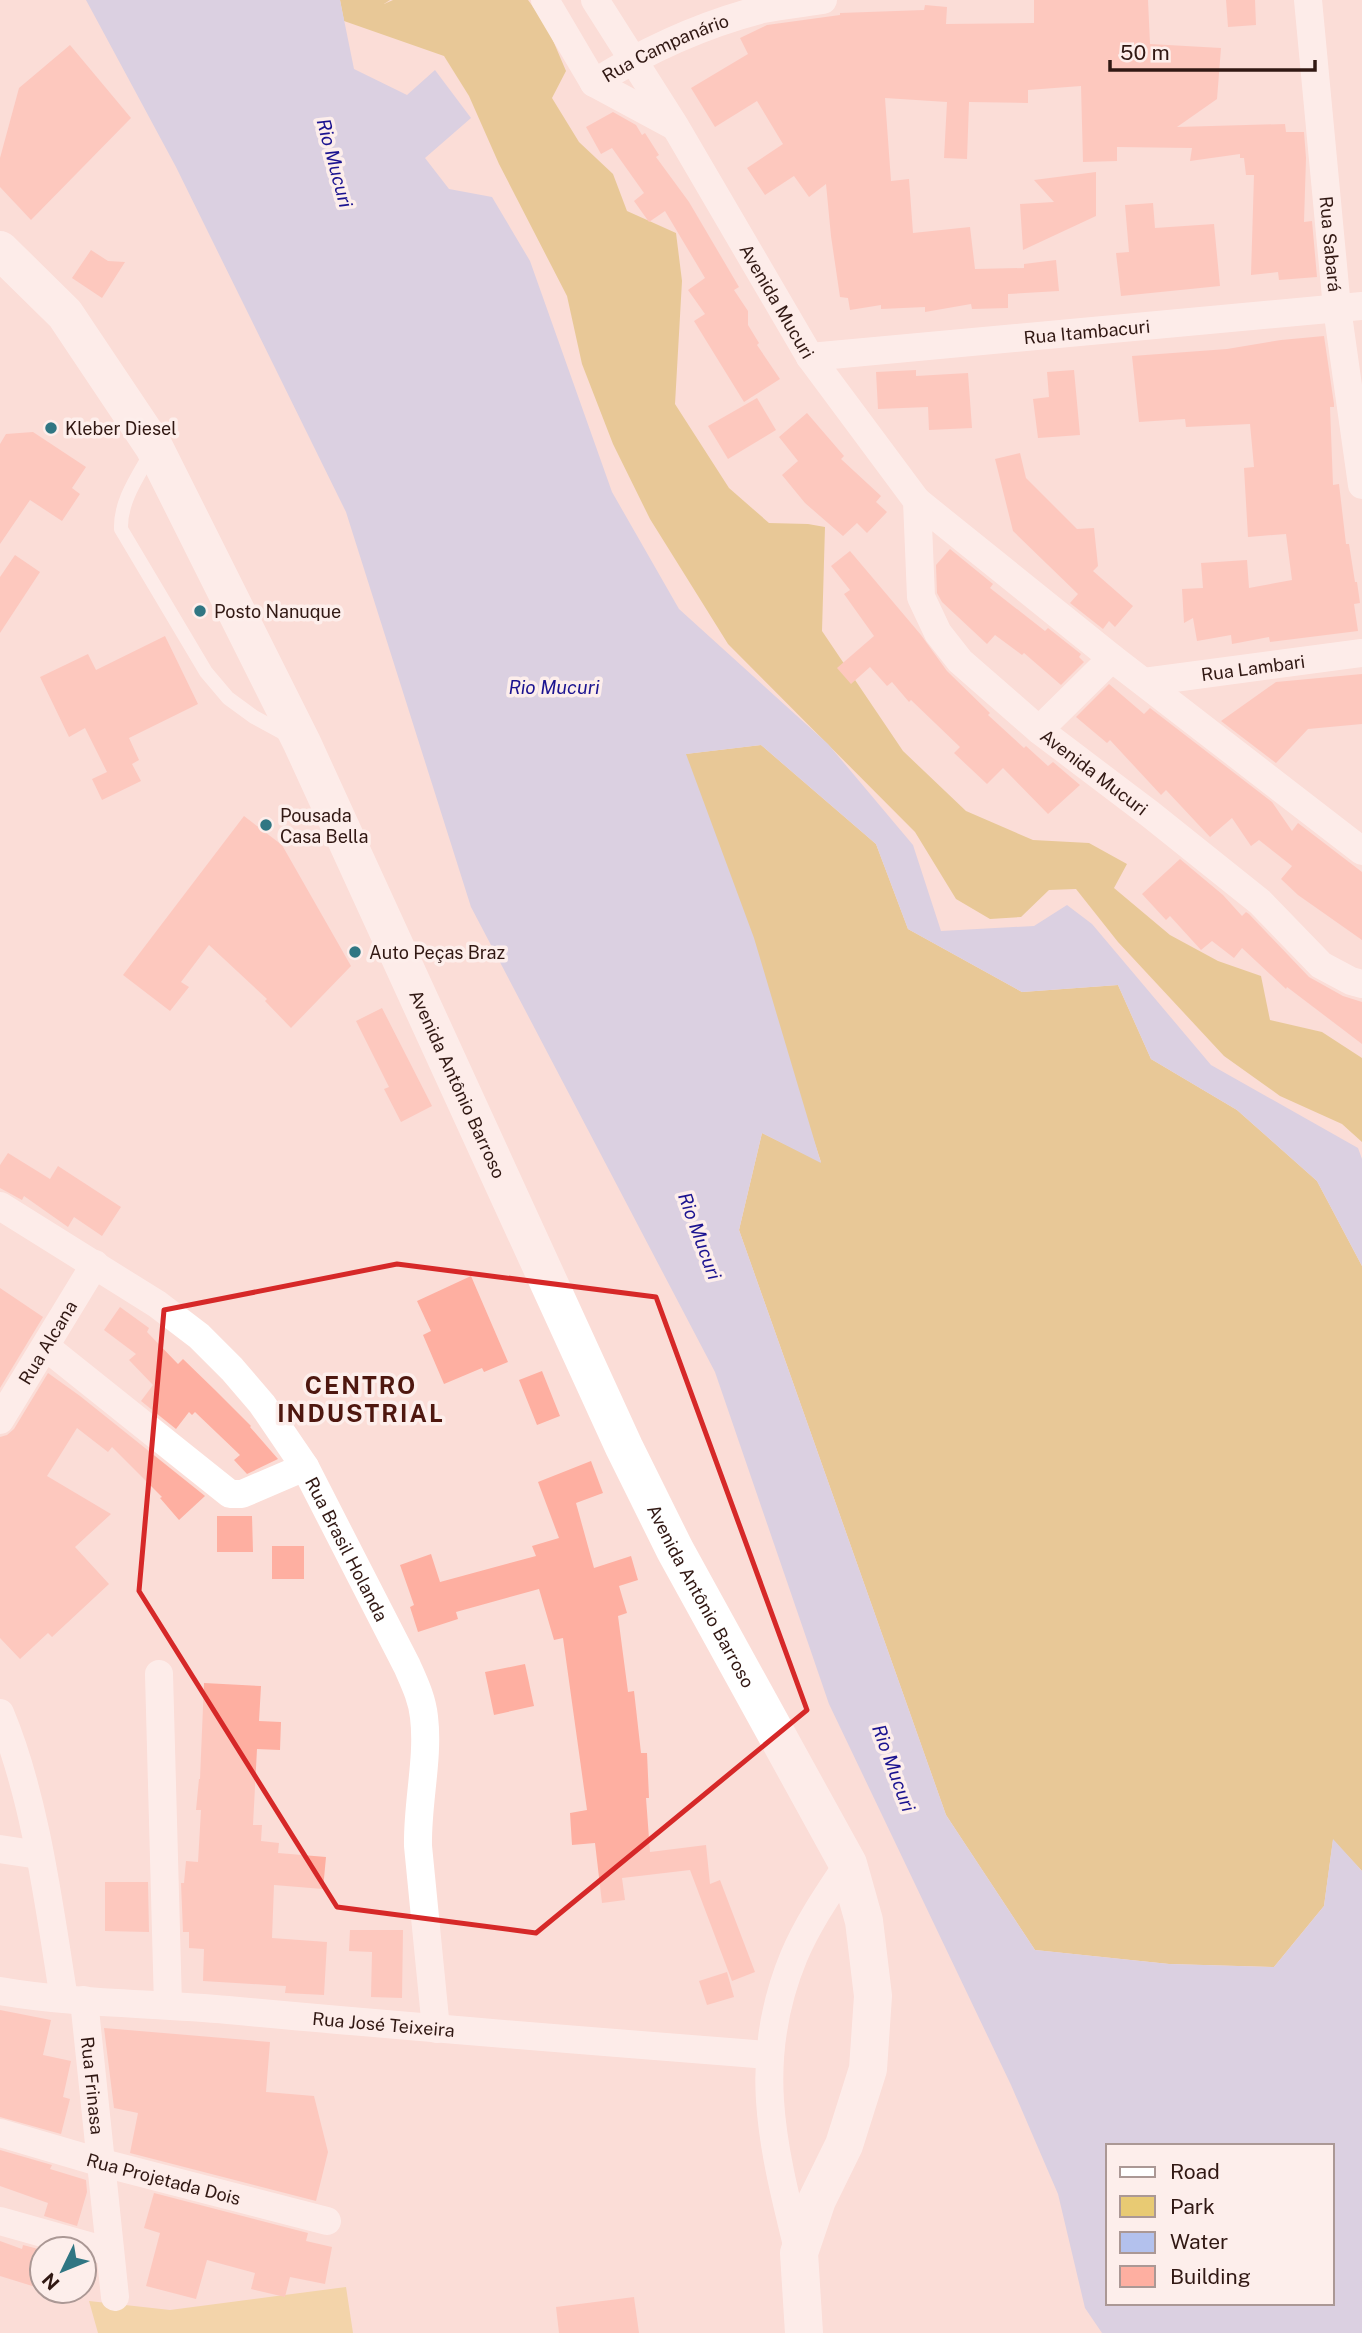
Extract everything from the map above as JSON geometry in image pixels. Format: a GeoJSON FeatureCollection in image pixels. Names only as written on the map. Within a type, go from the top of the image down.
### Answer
{"type":"FeatureCollection","features":[{"type":"Feature","properties":{"kind":"main road","name":"Avenida Antônio Barroso"},"geometry":{"type":"LineString","coordinates":[[0,250],[65,314],[154,447],[302,743],[624,1447],[676,1550],[848,1864],[864,1921],[873,1996],[868,2069],[844,2145],[817,2200],[799,2253]]}},
{"type":"Feature","properties":{"kind":"main road"},"geometry":{"type":"LineString","coordinates":[[799,2253],[804,2333]]}},
{"type":"Feature","properties":{"kind":"street"},"geometry":{"type":"LineString","coordinates":[[545,0],[594,83],[674,126]]}},
{"type":"Feature","properties":{"kind":"street","name":"Avenida Mucuri"},"geometry":{"type":"LineString","coordinates":[[595,0],[674,126],[810,357],[917,501],[1112,658],[1362,851]]}},
{"type":"Feature","properties":{"kind":"street","name":"Rua Campanário"},"geometry":{"type":"LineString","coordinates":[[594,83],[631,60],[710,27],[764,9],[822,0]]}},
{"type":"Feature","properties":{"kind":"street","name":"Rua Sabará"},"geometry":{"type":"LineString","coordinates":[[1308,0],[1350,307],[1362,485]]}},
{"type":"Feature","properties":{"kind":"street","name":"Rua Itambacuri"},"geometry":{"type":"LineString","coordinates":[[810,357],[1350,307]]}},
{"type":"Feature","properties":{"kind":"street","name":"Avenida Mucuri"},"geometry":{"type":"LineString","coordinates":[[917,501],[921,597],[938,633],[960,661],[1039,730],[1260,902],[1321,965],[1362,984]]}},
{"type":"Feature","properties":{"kind":"street","name":"Rua Lambari"},"geometry":{"type":"LineString","coordinates":[[1144,682],[1362,653]]}},
{"type":"Feature","properties":{"kind":"street"},"geometry":{"type":"LineString","coordinates":[[1039,730],[1112,658]]}},
{"type":"Feature","properties":{"kind":"street","name":"Rua Brasil Holanda"},"geometry":{"type":"LineString","coordinates":[[4,1213],[95,1264],[157,1304],[199,1336],[262,1404],[305,1467],[419,1693],[426,1745],[417,1819],[418,1846],[436,2029]]}},
{"type":"Feature","properties":{"kind":"street","name":"Rua Alcana"},"geometry":{"type":"LineString","coordinates":[[0,1420],[95,1264]]}},
{"type":"Feature","properties":{"kind":"street"},"geometry":{"type":"LineString","coordinates":[[46,1347],[230,1494],[242,1494],[305,1467]]}},
{"type":"Feature","properties":{"kind":"street"},"geometry":{"type":"LineString","coordinates":[[159,1674],[169,2005]]}},
{"type":"Feature","properties":{"kind":"street","name":"Rua Frinasa"},"geometry":{"type":"LineString","coordinates":[[0,1713],[23,1779],[74,2000],[99,2162],[114,2297]]}},
{"type":"Feature","properties":{"kind":"street"},"geometry":{"type":"LineString","coordinates":[[0,1849],[39,1855]]}},
{"type":"Feature","properties":{"kind":"street"},"geometry":{"type":"LineString","coordinates":[[799,2253],[778,2166],[768,2097],[768,2055],[776,2010],[794,1956],[816,1912],[848,1864]]}},
{"type":"Feature","properties":{"kind":"street","name":"Rua José Teixeira"},"geometry":{"type":"LineString","coordinates":[[0,1991],[74,2000],[169,2005],[768,2055]]}},
{"type":"Feature","properties":{"kind":"street","name":"Rua Projetada Dois"},"geometry":{"type":"LineString","coordinates":[[0,2133],[99,2162],[327,2221]]}},
{"type":"Feature","properties":{"kind":"street"},"geometry":{"type":"LineString","coordinates":[[0,2221],[110,2252]]}},
{"type":"Feature","properties":{"kind":"lane"},"geometry":{"type":"LineString","coordinates":[[154,447],[124,505],[121,529],[206,672],[228,698],[254,717],[302,743]]}},
{"type":"Feature","properties":{"kind":"highlighted area"},"geometry":{"type":"Polygon","coordinates":[[[397,1264],[656,1297],[807,1710],[536,1933],[337,1907],[139,1591],[164,1310],[397,1264]]]}},
{"type":"Feature","properties":{"kind":"green space"},"geometry":{"type":"Polygon","coordinates":[[[346,2287],[353,2333],[98,2333],[90,2305],[98,2305],[98,2302],[170,2310],[346,2287]]]}},
{"type":"Feature","properties":{"kind":"shaded area"},"geometry":{"type":"Polygon","coordinates":[[[340,0],[390,0],[384,4],[393,0],[528,0],[546,24],[566,71],[552,98],[579,142],[613,174],[627,211],[676,233],[682,281],[675,404],[729,488],[769,523],[825,527],[822,631],[903,751],[966,811],[1033,840],[1089,843],[1127,864],[1114,888],[1170,935],[1218,961],[1261,976],[1270,1020],[1322,1032],[1362,1058],[1362,1142],[1342,1124],[1280,1096],[1224,1056],[1118,942],[1076,889],[1049,890],[1021,917],[990,919],[956,899],[915,832],[728,644],[650,519],[613,444],[582,364],[567,296],[499,164],[469,96],[444,56],[344,21],[340,0]]]}},
{"type":"Feature","properties":{"kind":"shaded area"},"geometry":{"type":"Polygon","coordinates":[[[761,745],[876,844],[908,929],[1022,992],[1118,985],[1151,1059],[1237,1110],[1317,1181],[1362,1266],[1362,1871],[1333,1840],[1324,1906],[1274,1967],[1169,1964],[1035,1950],[946,1815],[739,1230],[762,1133],[821,1162],[685,754],[761,745]]]}},
{"type":"Feature","properties":{"kind":"water","name":"Rio Mucuri"},"geometry":{"type":"Polygon","coordinates":[[[86,0],[340,0],[354,69],[407,95],[435,70],[471,118],[425,158],[449,189],[492,197],[530,261],[612,492],[679,609],[828,744],[913,845],[941,931],[1034,926],[1067,905],[1092,924],[1211,1065],[1358,1148],[1362,1159],[1362,1266],[1317,1181],[1237,1110],[1151,1059],[1118,985],[1022,992],[908,929],[876,844],[761,745],[686,754],[754,938],[821,1163],[762,1133],[739,1230],[946,1815],[1035,1950],[1169,1964],[1274,1967],[1324,1906],[1333,1839],[1362,1871],[1362,2333],[1102,2333],[1085,2308],[1058,2194],[1011,2085],[829,1704],[715,1372],[471,907],[346,512],[176,167],[86,0]]]}},
{"type":"Feature","properties":{"kind":"building"},"geometry":{"type":"Polygon","coordinates":[[[1034,0],[1148,0],[1150,44],[1221,48],[1217,99],[1177,127],[1285,124],[1286,132],[1304,132],[1304,222],[1312,221],[1317,277],[1279,280],[1278,272],[1251,275],[1254,175],[1246,175],[1244,158],[1240,158],[1240,154],[1190,161],[1192,148],[1117,147],[1117,161],[1083,162],[1081,86],[1028,90],[1028,103],[969,102],[967,159],[944,158],[947,102],[885,98],[891,181],[909,179],[913,233],[970,227],[975,269],[1024,268],[1024,264],[1056,260],[1059,291],[1008,294],[1008,308],[972,309],[971,304],[925,312],[925,307],[881,309],[881,305],[850,310],[848,298],[840,297],[826,184],[809,197],[794,176],[765,195],[747,168],[783,144],[757,101],[715,127],[691,88],[748,54],[740,38],[767,25],[840,13],[924,10],[925,5],[947,7],[946,24],[1034,23],[1034,0]]]}},
{"type":"Feature","properties":{"kind":"building"},"geometry":{"type":"Polygon","coordinates":[[[1226,0],[1255,0],[1256,25],[1228,27],[1226,0]]]}},
{"type":"Feature","properties":{"kind":"building"},"geometry":{"type":"Polygon","coordinates":[[[70,45],[131,118],[31,220],[0,187],[0,158],[19,88],[70,45]]]}},
{"type":"Feature","properties":{"kind":"building"},"geometry":{"type":"Polygon","coordinates":[[[613,112],[636,125],[642,135],[645,133],[659,155],[656,157],[689,202],[739,287],[734,290],[748,311],[748,325],[759,343],[757,345],[780,379],[744,402],[694,321],[705,314],[688,290],[705,278],[665,211],[649,222],[634,201],[644,193],[612,148],[601,154],[586,127],[613,112]]]}},
{"type":"Feature","properties":{"kind":"building"},"geometry":{"type":"Polygon","coordinates":[[[1096,172],[1096,216],[1023,250],[1020,204],[1054,202],[1034,180],[1096,172]]]}},
{"type":"Feature","properties":{"kind":"building"},"geometry":{"type":"Polygon","coordinates":[[[1153,203],[1155,228],[1214,224],[1220,286],[1121,296],[1116,253],[1129,252],[1125,205],[1153,203]]]}},
{"type":"Feature","properties":{"kind":"building"},"geometry":{"type":"Polygon","coordinates":[[[91,250],[108,261],[125,262],[102,298],[72,278],[91,250]]]}},
{"type":"Feature","properties":{"kind":"building"},"geometry":{"type":"Polygon","coordinates":[[[1324,336],[1334,404],[1334,407],[1330,407],[1333,485],[1339,484],[1346,544],[1349,544],[1357,582],[1360,603],[1354,604],[1358,631],[1270,642],[1269,637],[1232,644],[1231,635],[1197,641],[1193,618],[1184,623],[1182,589],[1203,588],[1201,563],[1247,560],[1249,588],[1292,580],[1286,534],[1248,537],[1244,468],[1254,467],[1250,424],[1186,427],[1185,419],[1139,422],[1132,356],[1227,349],[1324,336]]]}},
{"type":"Feature","properties":{"kind":"building"},"geometry":{"type":"Polygon","coordinates":[[[916,370],[916,376],[968,373],[972,428],[929,430],[928,407],[878,409],[876,372],[916,370]]]}},
{"type":"Feature","properties":{"kind":"building"},"geometry":{"type":"Polygon","coordinates":[[[1074,370],[1080,435],[1038,438],[1033,399],[1049,397],[1047,372],[1074,370]]]}},
{"type":"Feature","properties":{"kind":"building"},"geometry":{"type":"Polygon","coordinates":[[[757,398],[776,430],[728,459],[708,426],[757,398]]]}},
{"type":"Feature","properties":{"kind":"building"},"geometry":{"type":"Polygon","coordinates":[[[807,413],[844,456],[841,459],[881,496],[876,502],[887,512],[867,533],[857,523],[843,536],[805,503],[782,475],[798,461],[779,437],[807,413]]]}},
{"type":"Feature","properties":{"kind":"building"},"geometry":{"type":"Polygon","coordinates":[[[33,432],[86,467],[72,488],[80,494],[62,521],[30,500],[0,544],[0,444],[6,434],[33,432]]]}},
{"type":"Feature","properties":{"kind":"building"},"geometry":{"type":"Polygon","coordinates":[[[1020,453],[1026,478],[1077,529],[1094,528],[1098,566],[1093,571],[1133,606],[1115,627],[1109,621],[1103,629],[1070,603],[1078,594],[1013,531],[995,459],[1020,453]]]}},
{"type":"Feature","properties":{"kind":"building"},"geometry":{"type":"Polygon","coordinates":[[[950,549],[993,584],[990,588],[1045,631],[1048,628],[1081,654],[1079,657],[1084,662],[1061,685],[1024,653],[1022,655],[995,635],[987,644],[942,602],[937,593],[936,565],[950,549]]]}},
{"type":"Feature","properties":{"kind":"building"},"geometry":{"type":"Polygon","coordinates":[[[850,551],[921,635],[947,671],[990,713],[988,715],[1024,748],[1026,746],[1048,766],[1053,762],[1080,785],[1048,814],[1003,768],[987,784],[954,753],[960,747],[911,700],[909,702],[892,682],[887,686],[870,667],[851,684],[837,668],[874,636],[844,594],[850,590],[831,566],[850,551]]]}},
{"type":"Feature","properties":{"kind":"building"},"geometry":{"type":"Polygon","coordinates":[[[15,555],[40,572],[0,633],[0,577],[15,555]]]}},
{"type":"Feature","properties":{"kind":"building"},"geometry":{"type":"Polygon","coordinates":[[[165,636],[198,704],[129,738],[139,760],[132,764],[141,781],[102,800],[92,779],[107,772],[85,728],[69,737],[40,677],[88,654],[96,670],[165,636]]]}},
{"type":"Feature","properties":{"kind":"building"},"geometry":{"type":"Polygon","coordinates":[[[1362,674],[1362,724],[1308,729],[1276,763],[1221,721],[1276,682],[1362,674]]]}},
{"type":"Feature","properties":{"kind":"building"},"geometry":{"type":"Polygon","coordinates":[[[1109,684],[1144,714],[1150,708],[1272,802],[1292,831],[1298,823],[1362,872],[1362,940],[1298,895],[1281,879],[1292,866],[1259,840],[1251,846],[1232,818],[1210,837],[1166,790],[1161,795],[1110,740],[1107,743],[1076,717],[1109,684]]]}},
{"type":"Feature","properties":{"kind":"building"},"geometry":{"type":"Polygon","coordinates":[[[244,816],[282,845],[351,966],[291,1028],[265,1001],[267,999],[209,945],[181,982],[189,987],[170,1011],[123,975],[244,816]]]}},
{"type":"Feature","properties":{"kind":"building"},"geometry":{"type":"Polygon","coordinates":[[[1180,859],[1223,895],[1242,916],[1246,912],[1249,914],[1309,977],[1343,996],[1362,1002],[1362,1044],[1287,987],[1286,989],[1242,948],[1234,958],[1212,941],[1201,950],[1170,916],[1166,920],[1142,894],[1180,859]]]}},
{"type":"Feature","properties":{"kind":"building"},"geometry":{"type":"Polygon","coordinates":[[[382,1008],[432,1106],[401,1122],[384,1089],[389,1087],[356,1021],[382,1008]]]}},
{"type":"Feature","properties":{"kind":"building"},"geometry":{"type":"Polygon","coordinates":[[[8,1153],[50,1179],[58,1166],[121,1207],[102,1236],[74,1217],[68,1227],[24,1196],[22,1200],[0,1188],[0,1165],[8,1153]]]}},
{"type":"Feature","properties":{"kind":"building"},"geometry":{"type":"Polygon","coordinates":[[[471,1276],[508,1362],[484,1372],[482,1368],[444,1384],[423,1335],[431,1331],[417,1301],[471,1276]]]}},
{"type":"Feature","properties":{"kind":"building"},"geometry":{"type":"Polygon","coordinates":[[[0,1288],[43,1317],[0,1388],[0,1288]]]}},
{"type":"Feature","properties":{"kind":"building"},"geometry":{"type":"Polygon","coordinates":[[[120,1307],[149,1328],[147,1332],[178,1364],[183,1359],[251,1426],[278,1459],[247,1474],[234,1460],[240,1455],[195,1412],[192,1415],[189,1412],[176,1429],[141,1401],[153,1385],[129,1360],[136,1354],[104,1330],[120,1307]]]}},
{"type":"Feature","properties":{"kind":"building"},"geometry":{"type":"Polygon","coordinates":[[[542,1371],[560,1416],[537,1425],[519,1380],[542,1371]]]}},
{"type":"Feature","properties":{"kind":"building"},"geometry":{"type":"Polygon","coordinates":[[[48,1373],[205,1496],[179,1520],[160,1498],[162,1497],[112,1447],[108,1452],[77,1428],[47,1476],[111,1514],[75,1547],[109,1584],[52,1637],[48,1633],[20,1659],[0,1638],[0,1437],[14,1429],[48,1373]]]}},
{"type":"Feature","properties":{"kind":"building"},"geometry":{"type":"Polygon","coordinates":[[[591,1461],[603,1493],[576,1503],[594,1568],[631,1556],[638,1580],[619,1586],[627,1613],[618,1616],[628,1692],[634,1691],[641,1753],[647,1753],[649,1798],[646,1798],[650,1852],[706,1845],[710,1884],[720,1880],[755,1972],[732,1981],[690,1870],[622,1878],[625,1900],[602,1903],[595,1843],[572,1845],[570,1813],[587,1810],[563,1638],[554,1640],[539,1589],[456,1612],[458,1619],[418,1632],[410,1607],[414,1605],[400,1565],[431,1554],[440,1582],[536,1556],[532,1546],[559,1538],[538,1482],[591,1461]]]}},
{"type":"Feature","properties":{"kind":"building"},"geometry":{"type":"Polygon","coordinates":[[[217,1516],[252,1516],[253,1552],[217,1552],[217,1516]]]}},
{"type":"Feature","properties":{"kind":"building"},"geometry":{"type":"Polygon","coordinates":[[[272,1546],[304,1546],[304,1579],[272,1579],[272,1546]]]}},
{"type":"Feature","properties":{"kind":"building"},"geometry":{"type":"Polygon","coordinates":[[[525,1664],[534,1706],[494,1715],[485,1672],[525,1664]]]}},
{"type":"Feature","properties":{"kind":"building"},"geometry":{"type":"Polygon","coordinates":[[[204,1683],[261,1686],[259,1721],[281,1722],[280,1750],[257,1749],[253,1825],[262,1825],[261,1841],[279,1843],[278,1853],[326,1857],[323,1889],[274,1885],[272,1938],[327,1942],[324,1995],[285,1993],[286,1986],[203,1981],[204,1949],[189,1948],[189,1932],[183,1932],[181,1883],[184,1883],[186,1861],[198,1862],[201,1810],[196,1810],[204,1683]]]}},
{"type":"Feature","properties":{"kind":"building"},"geometry":{"type":"Polygon","coordinates":[[[105,1882],[148,1882],[149,1932],[105,1931],[105,1882]]]}},
{"type":"Feature","properties":{"kind":"building"},"geometry":{"type":"Polygon","coordinates":[[[350,1930],[403,1930],[402,1998],[371,1997],[372,1952],[349,1951],[350,1930]]]}},
{"type":"Feature","properties":{"kind":"building"},"geometry":{"type":"Polygon","coordinates":[[[727,1972],[734,1997],[707,2005],[699,1981],[727,1972]]]}},
{"type":"Feature","properties":{"kind":"building"},"geometry":{"type":"Polygon","coordinates":[[[0,2010],[51,2020],[43,2055],[71,2061],[63,2097],[70,2099],[61,2134],[0,2117],[0,2010]]]}},
{"type":"Feature","properties":{"kind":"building"},"geometry":{"type":"Polygon","coordinates":[[[104,2028],[270,2042],[266,2092],[314,2096],[328,2152],[316,2201],[130,2153],[138,2113],[114,2108],[104,2028]]]}},
{"type":"Feature","properties":{"kind":"building"},"geometry":{"type":"Polygon","coordinates":[[[0,2150],[52,2165],[50,2169],[86,2180],[87,2192],[77,2226],[44,2216],[48,2203],[0,2186],[0,2150]]]}},
{"type":"Feature","properties":{"kind":"building"},"geometry":{"type":"Polygon","coordinates":[[[154,2193],[308,2233],[306,2241],[332,2247],[325,2284],[290,2277],[285,2297],[251,2289],[255,2273],[207,2260],[196,2299],[146,2286],[160,2233],[144,2228],[154,2193]]]}},
{"type":"Feature","properties":{"kind":"building"},"geometry":{"type":"Polygon","coordinates":[[[0,2241],[22,2249],[23,2245],[28,2246],[28,2285],[0,2276],[0,2241]]]}},
{"type":"Feature","properties":{"kind":"building"},"geometry":{"type":"Polygon","coordinates":[[[634,2297],[639,2333],[559,2333],[556,2307],[634,2297]]]}},
{"type":"Feature","properties":{"kind":"place","name":"Kleber Diesel"},"geometry":{"type":"Point","coordinates":[51,428]}},
{"type":"Feature","properties":{"kind":"place","name":"Posto Nanuque"},"geometry":{"type":"Point","coordinates":[200,611]}},
{"type":"Feature","properties":{"kind":"place","name":"Pousada Casa Bella"},"geometry":{"type":"Point","coordinates":[266,825]}},
{"type":"Feature","properties":{"kind":"place","name":"Auto Peças Braz"},"geometry":{"type":"Point","coordinates":[355,952]}},
{"type":"Feature","properties":{"kind":"district","name":"CENTRO INDUSTRIAL"},"geometry":{"type":"Point","coordinates":[361,1399]}}]}
